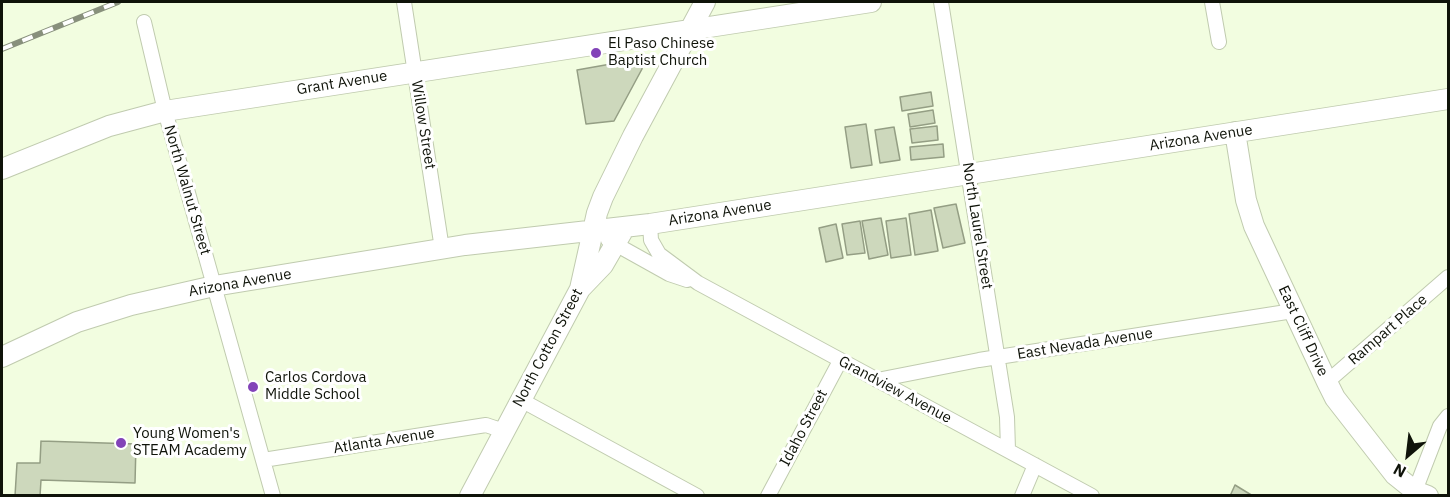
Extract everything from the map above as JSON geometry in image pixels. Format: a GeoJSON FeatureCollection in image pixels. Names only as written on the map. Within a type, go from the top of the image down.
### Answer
{"type":"FeatureCollection","features":[{"type":"Feature","properties":{"kind":"main road","name":"North Cotton Street"},"geometry":{"type":"LineString","coordinates":[[470,495],[580,289],[603,197],[705,2]]}},
{"type":"Feature","properties":{"kind":"main road","name":"Grant Avenue"},"geometry":{"type":"LineString","coordinates":[[2,169],[109,126],[165,111],[870,2]]}},
{"type":"Feature","properties":{"kind":"main road","name":"Arizona Avenue"},"geometry":{"type":"LineString","coordinates":[[2,357],[77,322],[131,305],[214,286],[442,249],[650,224],[1449,99]]}},
{"type":"Feature","properties":{"kind":"main road","name":"East Cliff Drive"},"geometry":{"type":"LineString","coordinates":[[1235,132],[1246,200],[1254,226],[1335,398],[1395,475],[1418,494]]}},
{"type":"Feature","properties":{"kind":"main road"},"geometry":{"type":"LineString","coordinates":[[580,289],[603,265],[625,227]]}},
{"type":"Feature","properties":{"kind":"street","name":"Willow Street"},"geometry":{"type":"LineString","coordinates":[[404,2],[442,249]]}},
{"type":"Feature","properties":{"kind":"street","name":"North Laurel Street"},"geometry":{"type":"LineString","coordinates":[[941,2],[1007,417],[1008,450]]}},
{"type":"Feature","properties":{"kind":"street"},"geometry":{"type":"LineString","coordinates":[[1212,2],[1219,42]]}},
{"type":"Feature","properties":{"kind":"street","name":"North Walnut Street"},"geometry":{"type":"LineString","coordinates":[[144,22],[165,111],[273,495]]}},
{"type":"Feature","properties":{"kind":"street","name":"Grandview Avenue"},"geometry":{"type":"LineString","coordinates":[[650,224],[651,240],[659,254],[698,283],[1092,495]]}},
{"type":"Feature","properties":{"kind":"street","name":"Grandview Avenue"},"geometry":{"type":"LineString","coordinates":[[594,230],[669,274],[698,283]]}},
{"type":"Feature","properties":{"kind":"street","name":"Rampart Place"},"geometry":{"type":"LineString","coordinates":[[1327,382],[1449,277]]}},
{"type":"Feature","properties":{"kind":"street","name":"East Nevada Avenue"},"geometry":{"type":"LineString","coordinates":[[877,380],[922,370],[1293,311]]}},
{"type":"Feature","properties":{"kind":"street","name":"Idaho Street"},"geometry":{"type":"LineString","coordinates":[[768,495],[840,360]]}},
{"type":"Feature","properties":{"kind":"street"},"geometry":{"type":"LineString","coordinates":[[521,400],[697,495]]}},
{"type":"Feature","properties":{"kind":"street"},"geometry":{"type":"LineString","coordinates":[[1418,494],[1440,426],[1449,416]]}},
{"type":"Feature","properties":{"kind":"street","name":"Atlanta Avenue"},"geometry":{"type":"LineString","coordinates":[[263,460],[486,425],[504,431]]}},
{"type":"Feature","properties":{"kind":"street"},"geometry":{"type":"LineString","coordinates":[[1022,495],[1035,465]]}},
{"type":"Feature","properties":{"kind":"building"},"geometry":{"type":"Polygon","coordinates":[[[639,59],[642,62],[642,69],[614,121],[586,124],[577,70],[639,59]]]}},
{"type":"Feature","properties":{"kind":"building"},"geometry":{"type":"Polygon","coordinates":[[[931,92],[933,106],[902,111],[900,97],[931,92]]]}},
{"type":"Feature","properties":{"kind":"building"},"geometry":{"type":"Polygon","coordinates":[[[933,110],[935,123],[910,127],[908,114],[933,110]]]}},
{"type":"Feature","properties":{"kind":"building"},"geometry":{"type":"Polygon","coordinates":[[[866,124],[872,165],[851,168],[845,127],[866,124]]]}},
{"type":"Feature","properties":{"kind":"building"},"geometry":{"type":"Polygon","coordinates":[[[937,126],[938,140],[912,143],[910,129],[937,126]]]}},
{"type":"Feature","properties":{"kind":"building"},"geometry":{"type":"Polygon","coordinates":[[[894,127],[900,160],[880,163],[875,130],[894,127]]]}},
{"type":"Feature","properties":{"kind":"building"},"geometry":{"type":"Polygon","coordinates":[[[943,144],[944,157],[911,160],[910,147],[943,144]]]}},
{"type":"Feature","properties":{"kind":"building"},"geometry":{"type":"Polygon","coordinates":[[[956,204],[965,243],[943,248],[934,208],[956,204]]]}},
{"type":"Feature","properties":{"kind":"building"},"geometry":{"type":"Polygon","coordinates":[[[931,210],[938,251],[915,255],[909,214],[931,210]]]}},
{"type":"Feature","properties":{"kind":"building"},"geometry":{"type":"Polygon","coordinates":[[[881,218],[888,255],[869,259],[862,221],[881,218]]]}},
{"type":"Feature","properties":{"kind":"building"},"geometry":{"type":"Polygon","coordinates":[[[906,218],[911,255],[891,258],[886,221],[906,218]]]}},
{"type":"Feature","properties":{"kind":"building"},"geometry":{"type":"Polygon","coordinates":[[[860,221],[865,253],[847,255],[842,224],[860,221]]]}},
{"type":"Feature","properties":{"kind":"building"},"geometry":{"type":"Polygon","coordinates":[[[836,224],[843,258],[826,262],[819,228],[836,224]]]}},
{"type":"Feature","properties":{"kind":"building"},"geometry":{"type":"Polygon","coordinates":[[[41,441],[136,444],[135,483],[41,480],[40,496],[15,496],[17,463],[40,463],[41,441]]]}},
{"type":"Feature","properties":{"kind":"building"},"geometry":{"type":"Polygon","coordinates":[[[1235,485],[1253,496],[1230,496],[1235,485]]]}},
{"type":"Feature","properties":{"kind":"railway"},"geometry":{"type":"LineString","coordinates":[[2,49],[118,2]]}},
{"type":"Feature","properties":{"kind":"place","name":"El Paso Chinese Baptist Church"},"geometry":{"type":"Point","coordinates":[596,53]}},
{"type":"Feature","properties":{"kind":"place","name":"Carlos Cordova Middle School"},"geometry":{"type":"Point","coordinates":[253,387]}},
{"type":"Feature","properties":{"kind":"place","name":"Young Women's STEAM Academy"},"geometry":{"type":"Point","coordinates":[121,443]}}]}
